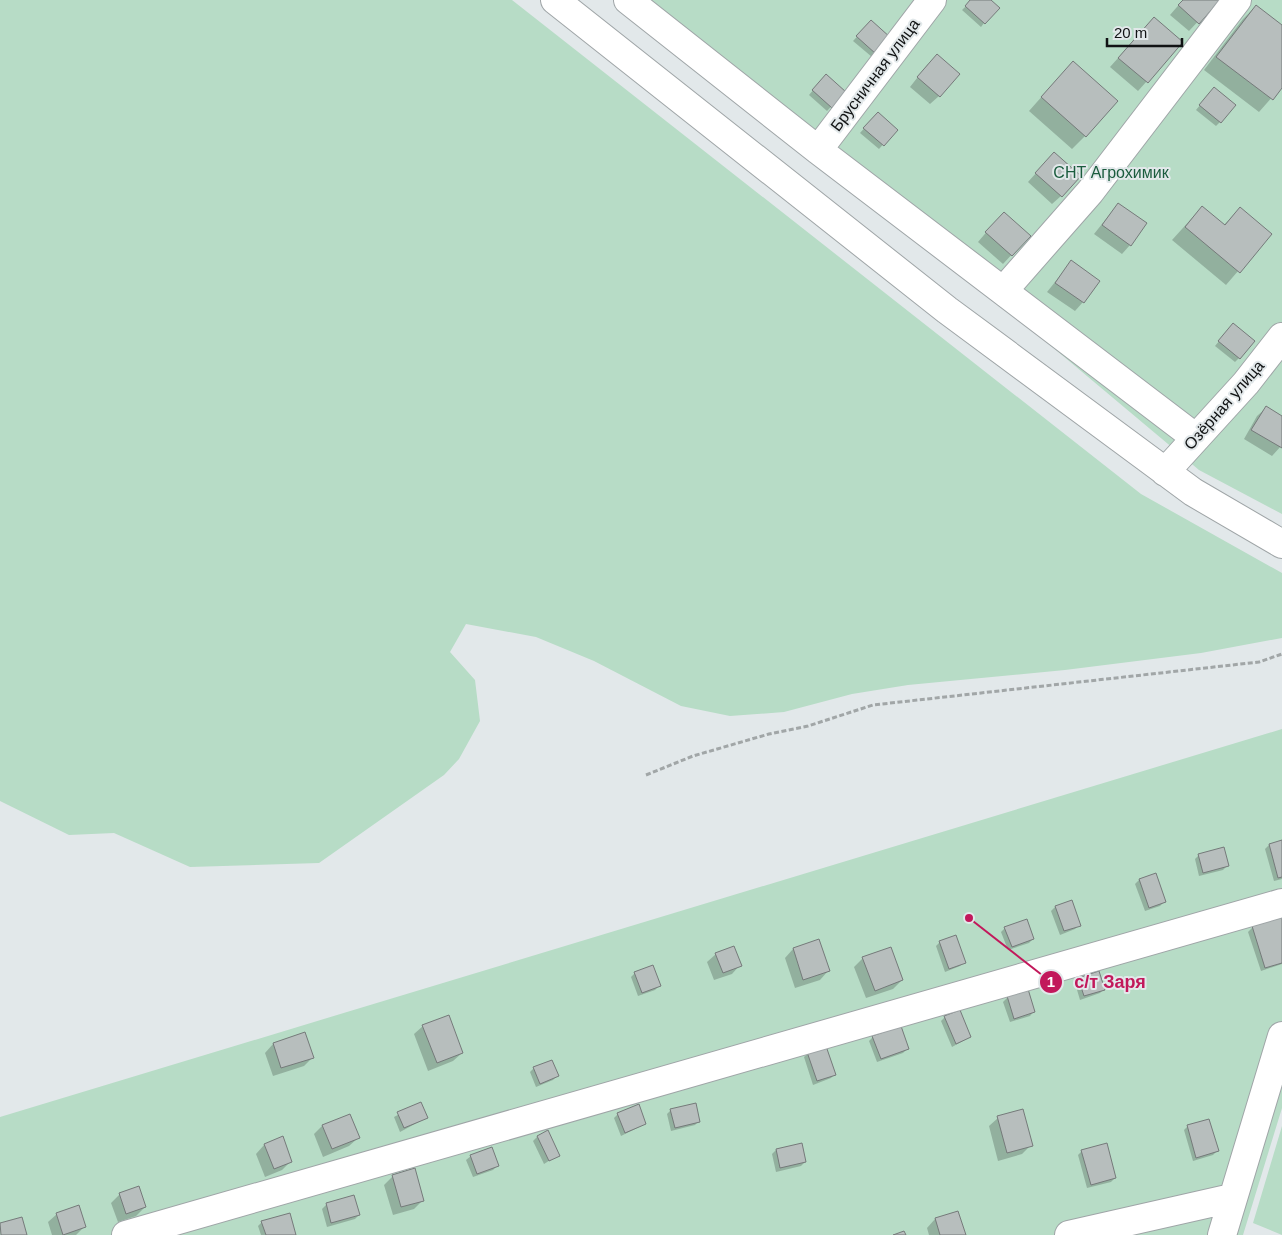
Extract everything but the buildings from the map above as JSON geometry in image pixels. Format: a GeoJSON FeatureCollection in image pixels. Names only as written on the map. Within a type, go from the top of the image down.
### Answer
{"type":"FeatureCollection","features":[{"type":"Feature","properties":{"kind":"street"},"geometry":{"type":"LineString","coordinates":[[555,0],[947,310],[1164,472],[1193,492],[1282,544]]}},
{"type":"Feature","properties":{"kind":"street"},"geometry":{"type":"LineString","coordinates":[[628,0],[818,150],[1196,438]]}},
{"type":"Feature","properties":{"kind":"street","name":"Брусничная улица"},"geometry":{"type":"LineString","coordinates":[[818,150],[932,0]]}},
{"type":"Feature","properties":{"kind":"street"},"geometry":{"type":"LineString","coordinates":[[1003,291],[1090,192],[1237,0]]}},
{"type":"Feature","properties":{"kind":"street","name":"Озёрная улица"},"geometry":{"type":"LineString","coordinates":[[1164,472],[1246,383],[1282,338]]}},
{"type":"Feature","properties":{"kind":"street"},"geometry":{"type":"LineString","coordinates":[[126,1235],[1282,903]]}},
{"type":"Feature","properties":{"kind":"street"},"geometry":{"type":"LineString","coordinates":[[1222,1235],[1282,1036]]}},
{"type":"Feature","properties":{"kind":"street"},"geometry":{"type":"LineString","coordinates":[[1068,1235],[1232,1198]]}},
{"type":"Feature","properties":{"kind":"path"},"geometry":{"type":"LineString","coordinates":[[646,775],[692,756],[768,734],[808,726],[873,705],[1260,662],[1282,654]]}},
{"type":"Feature","properties":{"kind":"green space"},"geometry":{"type":"Polygon","coordinates":[[[0,0],[512,0],[1141,494],[1282,573],[1282,638],[1201,653],[1065,670],[908,685],[852,694],[784,712],[730,716],[681,706],[594,661],[536,637],[466,624],[450,652],[475,680],[480,721],[459,759],[444,775],[319,863],[190,867],[114,833],[69,835],[0,801],[0,0]]]}},
{"type":"Feature","properties":{"kind":"green space","name":"СНТ Агрохимик"},"geometry":{"type":"Polygon","coordinates":[[[639,0],[1282,0],[1282,514],[1199,470],[639,0]]]}},
{"type":"Feature","properties":{"kind":"green space"},"geometry":{"type":"Polygon","coordinates":[[[1282,729],[1282,1108],[1243,1235],[0,1235],[0,1117],[1282,729]]]}},
{"type":"Feature","properties":{"kind":"green space"},"geometry":{"type":"Polygon","coordinates":[[[1282,1126],[1282,1235],[1253,1223],[1282,1126]]]}},
{"type":"Feature","properties":{"kind":"place","name":"с/т Заря"},"geometry":{"type":"Point","coordinates":[969,918]}}]}
